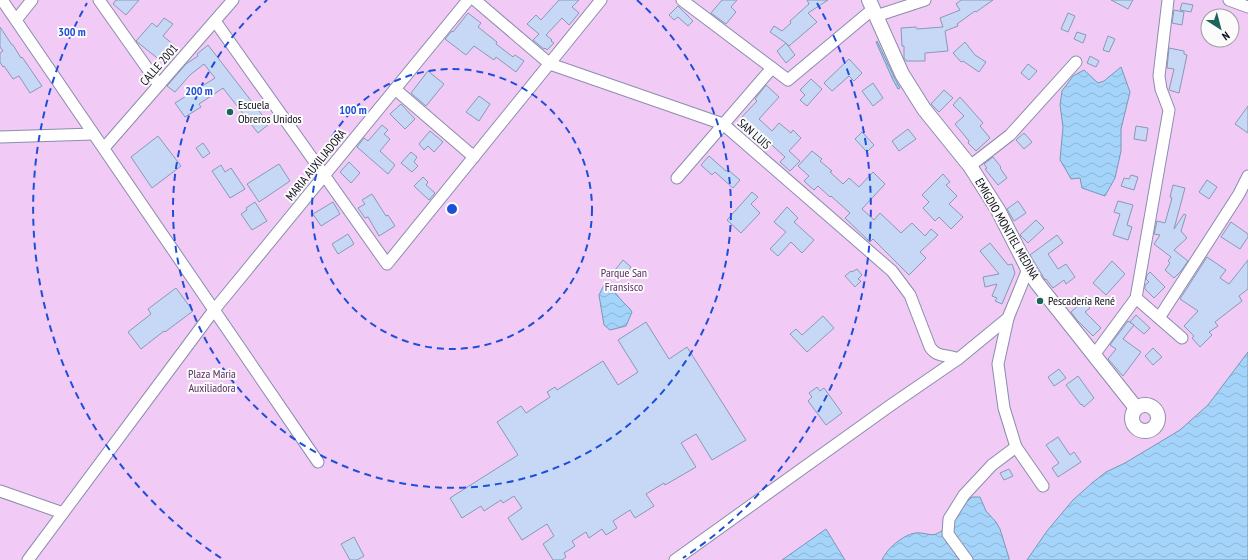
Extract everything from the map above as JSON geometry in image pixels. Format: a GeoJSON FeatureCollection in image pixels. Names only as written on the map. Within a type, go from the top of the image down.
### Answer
{"type":"FeatureCollection","features":[{"type":"Feature","properties":{"kind":"main road","name":"EMIGDIO MONTIEL MEDINA"},"geometry":{"type":"LineString","coordinates":[[873,9],[902,74],[924,109],[970,166],[998,210],[1028,269],[1037,283],[1136,408]]}},
{"type":"Feature","properties":{"kind":"street"},"geometry":{"type":"LineString","coordinates":[[2,0],[318,462]]}},
{"type":"Feature","properties":{"kind":"street"},"geometry":{"type":"LineString","coordinates":[[16,20],[32,0]]}},
{"type":"Feature","properties":{"kind":"street"},"geometry":{"type":"LineString","coordinates":[[100,0],[159,85]]}},
{"type":"Feature","properties":{"kind":"street","name":"CALLE 2001"},"geometry":{"type":"LineString","coordinates":[[104,148],[233,0]]}},
{"type":"Feature","properties":{"kind":"street","name":"MARIA AUXILIADORA"},"geometry":{"type":"LineString","coordinates":[[28,560],[214,310],[468,0]]}},
{"type":"Feature","properties":{"kind":"street","name":"SAN LUIS"},"geometry":{"type":"LineString","coordinates":[[475,0],[550,64],[723,124],[892,271],[910,296],[930,347],[938,354],[952,356],[958,359]]}},
{"type":"Feature","properties":{"kind":"street"},"geometry":{"type":"LineString","coordinates":[[214,21],[387,264],[601,0]]}},
{"type":"Feature","properties":{"kind":"street"},"geometry":{"type":"LineString","coordinates":[[682,0],[770,71],[788,80],[873,9],[925,0]]}},
{"type":"Feature","properties":{"kind":"street"},"geometry":{"type":"LineString","coordinates":[[1094,355],[1136,298],[1169,110],[1161,89],[1159,76],[1168,0]]}},
{"type":"Feature","properties":{"kind":"street"},"geometry":{"type":"LineString","coordinates":[[1229,0],[1248,7]]}},
{"type":"Feature","properties":{"kind":"street"},"geometry":{"type":"LineString","coordinates":[[970,166],[1010,134],[1076,62]]}},
{"type":"Feature","properties":{"kind":"street"},"geometry":{"type":"LineString","coordinates":[[677,178],[770,71]]}},
{"type":"Feature","properties":{"kind":"street"},"geometry":{"type":"LineString","coordinates":[[395,89],[474,157]]}},
{"type":"Feature","properties":{"kind":"street"},"geometry":{"type":"LineString","coordinates":[[0,137],[93,134]]}},
{"type":"Feature","properties":{"kind":"street"},"geometry":{"type":"LineString","coordinates":[[1159,318],[1239,194],[1248,176]]}},
{"type":"Feature","properties":{"kind":"street"},"geometry":{"type":"LineString","coordinates":[[1028,269],[1008,318],[998,364],[1004,408],[1016,447],[1043,486]]}},
{"type":"Feature","properties":{"kind":"street"},"geometry":{"type":"LineString","coordinates":[[1136,298],[1182,338]]}},
{"type":"Feature","properties":{"kind":"street"},"geometry":{"type":"LineString","coordinates":[[675,560],[891,404],[958,359],[1008,318]]}},
{"type":"Feature","properties":{"kind":"street"},"geometry":{"type":"LineString","coordinates":[[967,560],[948,534],[949,519],[964,495],[992,465],[1016,447]]}},
{"type":"Feature","properties":{"kind":"street"},"geometry":{"type":"LineString","coordinates":[[0,491],[63,513]]}},
{"type":"Feature","properties":{"kind":"green space","name":"Parque San Fransisco"},"geometry":{"type":"Polygon","coordinates":[[[0,0],[1248,0],[1248,447],[1140,560],[0,560],[0,0]]]}},
{"type":"Feature","properties":{"kind":"water"},"geometry":{"type":"Polygon","coordinates":[[[877,41],[900,88],[898,89],[876,42],[877,41]]]}},
{"type":"Feature","properties":{"kind":"water"},"geometry":{"type":"Polygon","coordinates":[[[1121,67],[1130,92],[1121,129],[1121,151],[1115,178],[1105,196],[1082,188],[1080,178],[1071,179],[1060,160],[1063,127],[1060,105],[1062,91],[1073,76],[1084,70],[1098,83],[1104,81],[1121,67]]]}},
{"type":"Feature","properties":{"kind":"water"},"geometry":{"type":"Polygon","coordinates":[[[607,283],[632,312],[626,326],[610,330],[604,325],[599,295],[604,285],[607,283]]]}},
{"type":"Feature","properties":{"kind":"water"},"geometry":{"type":"Polygon","coordinates":[[[1248,352],[1248,560],[1027,560],[1047,531],[1073,500],[1106,472],[1125,463],[1180,430],[1208,405],[1248,352]]]}},
{"type":"Feature","properties":{"kind":"water"},"geometry":{"type":"Polygon","coordinates":[[[972,497],[980,497],[986,511],[996,522],[1000,529],[1009,560],[882,560],[888,550],[898,541],[909,535],[920,533],[932,535],[945,528],[959,510],[972,497]]]}},
{"type":"Feature","properties":{"kind":"water"},"geometry":{"type":"Polygon","coordinates":[[[826,529],[845,560],[782,560],[826,529]]]}},
{"type":"Feature","properties":{"kind":"building"},"geometry":{"type":"Polygon","coordinates":[[[116,0],[139,0],[126,15],[113,4],[116,0]]]}},
{"type":"Feature","properties":{"kind":"building"},"geometry":{"type":"Polygon","coordinates":[[[559,0],[579,0],[572,7],[579,13],[569,25],[562,18],[546,35],[554,43],[547,50],[533,40],[539,34],[527,24],[536,15],[541,20],[559,0]]]}},
{"type":"Feature","properties":{"kind":"building"},"geometry":{"type":"Polygon","coordinates":[[[722,0],[737,0],[731,7],[736,12],[726,24],[711,13],[722,0]]]}},
{"type":"Feature","properties":{"kind":"building"},"geometry":{"type":"Polygon","coordinates":[[[807,0],[828,0],[808,13],[817,22],[789,46],[770,32],[774,26],[782,31],[791,23],[790,21],[809,4],[807,0]]]}},
{"type":"Feature","properties":{"kind":"building"},"geometry":{"type":"Polygon","coordinates":[[[961,0],[993,0],[957,24],[958,26],[945,31],[948,51],[925,53],[925,61],[906,61],[904,58],[904,46],[902,46],[901,28],[916,27],[917,29],[943,27],[940,18],[960,10],[956,4],[961,0]]]}},
{"type":"Feature","properties":{"kind":"building"},"geometry":{"type":"Polygon","coordinates":[[[1111,0],[1133,0],[1128,9],[1111,0]]]}},
{"type":"Feature","properties":{"kind":"building"},"geometry":{"type":"Polygon","coordinates":[[[1182,3],[1193,5],[1191,12],[1180,10],[1182,3]]]}},
{"type":"Feature","properties":{"kind":"building"},"geometry":{"type":"Polygon","coordinates":[[[678,6],[693,21],[688,26],[678,17],[674,20],[669,15],[678,6]]]}},
{"type":"Feature","properties":{"kind":"building"},"geometry":{"type":"Polygon","coordinates":[[[1174,10],[1184,12],[1182,25],[1172,23],[1174,10]]]}},
{"type":"Feature","properties":{"kind":"building"},"geometry":{"type":"Polygon","coordinates":[[[468,13],[481,23],[478,27],[497,42],[496,44],[513,57],[515,55],[524,61],[516,72],[496,57],[494,60],[474,46],[466,55],[445,39],[452,31],[453,32],[468,13]]]}},
{"type":"Feature","properties":{"kind":"building"},"geometry":{"type":"Polygon","coordinates":[[[1068,13],[1075,16],[1068,32],[1061,29],[1068,13]]]}},
{"type":"Feature","properties":{"kind":"building"},"geometry":{"type":"Polygon","coordinates":[[[164,18],[173,24],[163,36],[174,45],[161,61],[136,41],[152,23],[157,27],[164,18]]]}},
{"type":"Feature","properties":{"kind":"building"},"geometry":{"type":"Polygon","coordinates":[[[0,27],[42,86],[30,93],[19,76],[13,79],[0,62],[0,53],[3,51],[0,47],[0,27]]]}},
{"type":"Feature","properties":{"kind":"building"},"geometry":{"type":"Polygon","coordinates":[[[1077,32],[1086,35],[1083,43],[1074,39],[1077,32]]]}},
{"type":"Feature","properties":{"kind":"building"},"geometry":{"type":"Polygon","coordinates":[[[1108,36],[1115,39],[1109,52],[1103,50],[1108,36]]]}},
{"type":"Feature","properties":{"kind":"building"},"geometry":{"type":"Polygon","coordinates":[[[965,42],[975,55],[986,62],[979,72],[963,61],[961,62],[953,53],[965,42]]]}},
{"type":"Feature","properties":{"kind":"building"},"geometry":{"type":"Polygon","coordinates":[[[786,43],[795,55],[786,63],[777,51],[786,43]]]}},
{"type":"Feature","properties":{"kind":"building"},"geometry":{"type":"Polygon","coordinates":[[[208,45],[269,124],[258,133],[223,88],[199,104],[201,107],[185,117],[175,103],[215,78],[204,64],[190,75],[175,92],[167,86],[186,64],[198,56],[197,54],[208,45]]]}},
{"type":"Feature","properties":{"kind":"building"},"geometry":{"type":"Polygon","coordinates":[[[1169,48],[1184,51],[1184,54],[1187,55],[1179,93],[1169,90],[1174,69],[1167,68],[1169,48]]]}},
{"type":"Feature","properties":{"kind":"building"},"geometry":{"type":"Polygon","coordinates":[[[1090,56],[1099,61],[1096,67],[1087,63],[1090,56]]]}},
{"type":"Feature","properties":{"kind":"building"},"geometry":{"type":"Polygon","coordinates":[[[849,59],[862,73],[854,81],[849,76],[832,91],[824,83],[849,59]]]}},
{"type":"Feature","properties":{"kind":"building"},"geometry":{"type":"Polygon","coordinates":[[[1028,64],[1037,71],[1029,80],[1021,73],[1028,64]]]}},
{"type":"Feature","properties":{"kind":"building"},"geometry":{"type":"Polygon","coordinates":[[[428,71],[444,84],[426,106],[411,93],[428,71]]]}},
{"type":"Feature","properties":{"kind":"building"},"geometry":{"type":"Polygon","coordinates":[[[811,79],[822,89],[807,106],[800,100],[805,95],[800,90],[811,79]]]}},
{"type":"Feature","properties":{"kind":"building"},"geometry":{"type":"Polygon","coordinates":[[[873,83],[883,98],[873,106],[862,91],[873,83]]]}},
{"type":"Feature","properties":{"kind":"building"},"geometry":{"type":"Polygon","coordinates":[[[766,85],[779,97],[759,119],[772,131],[779,123],[791,133],[793,130],[801,138],[789,151],[800,161],[790,171],[780,162],[785,157],[763,137],[759,142],[750,134],[753,131],[740,119],[757,101],[755,99],[766,85]]]}},
{"type":"Feature","properties":{"kind":"building"},"geometry":{"type":"Polygon","coordinates":[[[944,90],[953,98],[939,112],[931,104],[944,90]]]}},
{"type":"Feature","properties":{"kind":"building"},"geometry":{"type":"Polygon","coordinates":[[[479,96],[490,104],[479,121],[466,112],[479,96]]]}},
{"type":"Feature","properties":{"kind":"building"},"geometry":{"type":"Polygon","coordinates":[[[960,97],[983,123],[980,126],[990,138],[976,151],[968,143],[969,141],[955,124],[964,116],[953,105],[960,97]]]}},
{"type":"Feature","properties":{"kind":"building"},"geometry":{"type":"Polygon","coordinates":[[[401,104],[415,119],[405,129],[390,114],[401,104]]]}},
{"type":"Feature","properties":{"kind":"building"},"geometry":{"type":"Polygon","coordinates":[[[1248,106],[1248,133],[1235,124],[1248,106]]]}},
{"type":"Feature","properties":{"kind":"building"},"geometry":{"type":"Polygon","coordinates":[[[382,125],[388,130],[384,134],[390,139],[380,151],[395,165],[388,174],[357,147],[364,138],[368,141],[382,125]]]}},
{"type":"Feature","properties":{"kind":"building"},"geometry":{"type":"Polygon","coordinates":[[[1136,126],[1148,128],[1146,141],[1134,139],[1136,126]]]}},
{"type":"Feature","properties":{"kind":"building"},"geometry":{"type":"Polygon","coordinates":[[[908,129],[916,139],[899,151],[892,141],[908,129]]]}},
{"type":"Feature","properties":{"kind":"building"},"geometry":{"type":"Polygon","coordinates":[[[430,131],[443,142],[434,152],[428,146],[424,150],[419,144],[430,131]]]}},
{"type":"Feature","properties":{"kind":"building"},"geometry":{"type":"Polygon","coordinates":[[[862,132],[874,145],[867,152],[855,139],[862,132]]]}},
{"type":"Feature","properties":{"kind":"building"},"geometry":{"type":"Polygon","coordinates":[[[1024,133],[1032,142],[1024,149],[1016,140],[1024,133]]]}},
{"type":"Feature","properties":{"kind":"building"},"geometry":{"type":"Polygon","coordinates":[[[158,136],[181,166],[152,188],[131,157],[158,136]]]}},
{"type":"Feature","properties":{"kind":"building"},"geometry":{"type":"Polygon","coordinates":[[[203,143],[210,153],[203,158],[196,148],[203,143]]]}},
{"type":"Feature","properties":{"kind":"building"},"geometry":{"type":"Polygon","coordinates":[[[812,151],[822,159],[820,161],[832,171],[830,172],[843,184],[849,178],[859,187],[873,172],[885,184],[862,209],[874,220],[880,213],[901,233],[912,223],[925,236],[931,229],[938,235],[920,252],[926,258],[909,275],[873,239],[870,242],[845,218],[850,213],[818,186],[814,190],[804,181],[809,176],[798,166],[812,151]]]}},
{"type":"Feature","properties":{"kind":"building"},"geometry":{"type":"Polygon","coordinates":[[[411,152],[417,157],[414,162],[418,166],[412,172],[401,163],[411,152]]]}},
{"type":"Feature","properties":{"kind":"building"},"geometry":{"type":"Polygon","coordinates":[[[709,156],[726,171],[728,170],[740,180],[733,188],[715,172],[712,175],[701,165],[709,156]]]}},
{"type":"Feature","properties":{"kind":"building"},"geometry":{"type":"Polygon","coordinates":[[[993,157],[1007,178],[998,185],[985,169],[987,168],[984,164],[993,157]]]}},
{"type":"Feature","properties":{"kind":"building"},"geometry":{"type":"Polygon","coordinates":[[[349,162],[360,173],[351,183],[340,172],[349,162]]]}},
{"type":"Feature","properties":{"kind":"building"},"geometry":{"type":"Polygon","coordinates":[[[279,164],[290,181],[259,202],[247,184],[279,164]]]}},
{"type":"Feature","properties":{"kind":"building"},"geometry":{"type":"Polygon","coordinates":[[[221,165],[225,172],[231,168],[245,189],[230,198],[212,171],[221,165]]]}},
{"type":"Feature","properties":{"kind":"building"},"geometry":{"type":"Polygon","coordinates":[[[943,174],[950,182],[946,185],[957,196],[949,204],[963,217],[951,229],[939,217],[935,221],[923,208],[929,202],[922,195],[943,174]]]}},
{"type":"Feature","properties":{"kind":"building"},"geometry":{"type":"Polygon","coordinates":[[[1131,175],[1138,177],[1134,190],[1121,186],[1124,178],[1129,179],[1131,175]]]}},
{"type":"Feature","properties":{"kind":"building"},"geometry":{"type":"Polygon","coordinates":[[[423,177],[428,182],[426,185],[435,193],[429,200],[414,186],[423,177]]]}},
{"type":"Feature","properties":{"kind":"building"},"geometry":{"type":"Polygon","coordinates":[[[1207,180],[1217,187],[1209,199],[1199,192],[1207,180]]]}},
{"type":"Feature","properties":{"kind":"building"},"geometry":{"type":"Polygon","coordinates":[[[1173,185],[1185,188],[1174,229],[1184,214],[1186,215],[1181,231],[1187,238],[1174,250],[1188,261],[1174,278],[1165,270],[1170,263],[1168,261],[1171,257],[1154,244],[1160,235],[1154,234],[1157,221],[1165,223],[1172,198],[1170,197],[1173,185]]]}},
{"type":"Feature","properties":{"kind":"building"},"geometry":{"type":"Polygon","coordinates":[[[752,192],[758,197],[751,204],[760,213],[741,233],[727,220],[752,192]]]}},
{"type":"Feature","properties":{"kind":"building"},"geometry":{"type":"Polygon","coordinates":[[[372,194],[386,216],[388,215],[395,226],[379,236],[368,217],[365,218],[358,208],[365,204],[362,200],[372,194]]]}},
{"type":"Feature","properties":{"kind":"building"},"geometry":{"type":"Polygon","coordinates":[[[1018,201],[1026,213],[1014,221],[1007,209],[1018,201]]]}},
{"type":"Feature","properties":{"kind":"building"},"geometry":{"type":"Polygon","coordinates":[[[1118,201],[1133,205],[1127,225],[1132,227],[1128,240],[1113,235],[1120,214],[1114,212],[1118,201]]]}},
{"type":"Feature","properties":{"kind":"building"},"geometry":{"type":"Polygon","coordinates":[[[255,202],[267,221],[252,230],[241,214],[247,210],[246,208],[255,202]]]}},
{"type":"Feature","properties":{"kind":"building"},"geometry":{"type":"Polygon","coordinates":[[[333,202],[340,214],[321,226],[313,214],[333,202]]]}},
{"type":"Feature","properties":{"kind":"building"},"geometry":{"type":"Polygon","coordinates":[[[787,207],[798,218],[794,222],[814,240],[802,253],[791,242],[778,256],[770,249],[786,232],[774,222],[787,207]]]}},
{"type":"Feature","properties":{"kind":"building"},"geometry":{"type":"Polygon","coordinates":[[[1036,220],[1044,228],[1028,243],[1020,235],[1036,220]]]}},
{"type":"Feature","properties":{"kind":"building"},"geometry":{"type":"Polygon","coordinates":[[[1231,222],[1248,234],[1248,237],[1240,249],[1221,237],[1231,222]]]}},
{"type":"Feature","properties":{"kind":"building"},"geometry":{"type":"Polygon","coordinates":[[[348,234],[354,244],[338,254],[332,244],[348,234]]]}},
{"type":"Feature","properties":{"kind":"building"},"geometry":{"type":"Polygon","coordinates":[[[1057,235],[1063,243],[1048,254],[1058,269],[1066,264],[1075,277],[1066,284],[1064,280],[1053,288],[1046,279],[1045,280],[1030,255],[1057,235]]]}},
{"type":"Feature","properties":{"kind":"building"},"geometry":{"type":"Polygon","coordinates":[[[990,243],[1008,265],[1012,264],[1015,273],[1002,304],[995,301],[997,298],[992,296],[997,284],[985,287],[983,277],[999,274],[980,251],[990,243]]]}},
{"type":"Feature","properties":{"kind":"building"},"geometry":{"type":"Polygon","coordinates":[[[1207,257],[1226,270],[1220,278],[1229,284],[1248,260],[1248,289],[1239,296],[1242,301],[1215,322],[1218,326],[1209,332],[1212,335],[1200,347],[1192,338],[1194,336],[1184,326],[1198,311],[1180,299],[1207,257]]]}},
{"type":"Feature","properties":{"kind":"building"},"geometry":{"type":"Polygon","coordinates":[[[623,260],[631,267],[624,276],[615,270],[623,260]]]}},
{"type":"Feature","properties":{"kind":"building"},"geometry":{"type":"Polygon","coordinates":[[[1112,261],[1125,274],[1106,295],[1093,283],[1112,261]]]}},
{"type":"Feature","properties":{"kind":"building"},"geometry":{"type":"Polygon","coordinates":[[[857,269],[862,275],[858,279],[861,281],[855,287],[845,276],[851,271],[852,272],[857,269]]]}},
{"type":"Feature","properties":{"kind":"building"},"geometry":{"type":"Polygon","coordinates":[[[1150,272],[1165,287],[1154,298],[1145,289],[1145,285],[1149,282],[1146,279],[1147,275],[1150,272]]]}},
{"type":"Feature","properties":{"kind":"building"},"geometry":{"type":"Polygon","coordinates":[[[176,288],[193,311],[141,349],[128,332],[151,314],[148,309],[176,288]]]}},
{"type":"Feature","properties":{"kind":"building"},"geometry":{"type":"Polygon","coordinates":[[[1083,301],[1090,308],[1085,312],[1101,328],[1093,336],[1071,312],[1083,301]]]}},
{"type":"Feature","properties":{"kind":"building"},"geometry":{"type":"Polygon","coordinates":[[[1136,315],[1150,328],[1144,334],[1130,322],[1136,315]]]}},
{"type":"Feature","properties":{"kind":"building"},"geometry":{"type":"Polygon","coordinates":[[[823,316],[834,328],[807,352],[790,334],[796,329],[802,335],[823,316]]]}},
{"type":"Feature","properties":{"kind":"building"},"geometry":{"type":"Polygon","coordinates":[[[1128,321],[1134,325],[1123,339],[1141,352],[1123,376],[1108,359],[1116,349],[1110,345],[1128,321]]]}},
{"type":"Feature","properties":{"kind":"building"},"geometry":{"type":"Polygon","coordinates":[[[646,322],[669,359],[687,347],[746,440],[712,460],[696,434],[681,443],[696,467],[646,494],[654,506],[635,518],[630,510],[613,521],[617,528],[606,535],[602,529],[589,538],[586,532],[572,541],[575,546],[564,553],[566,557],[562,560],[553,560],[543,544],[554,536],[547,524],[522,540],[508,518],[522,508],[514,496],[503,503],[501,500],[484,511],[481,506],[462,518],[450,498],[518,455],[497,422],[521,406],[526,413],[550,397],[547,392],[555,387],[557,390],[603,361],[618,385],[638,372],[618,340],[646,322]]]}},
{"type":"Feature","properties":{"kind":"building"},"geometry":{"type":"Polygon","coordinates":[[[1153,348],[1162,357],[1153,365],[1145,356],[1153,348]]]}},
{"type":"Feature","properties":{"kind":"building"},"geometry":{"type":"Polygon","coordinates":[[[1059,369],[1066,378],[1054,386],[1048,377],[1059,369]]]}},
{"type":"Feature","properties":{"kind":"building"},"geometry":{"type":"Polygon","coordinates":[[[1078,376],[1094,398],[1084,407],[1066,385],[1078,376]]]}},
{"type":"Feature","properties":{"kind":"building"},"geometry":{"type":"Polygon","coordinates":[[[817,387],[820,391],[824,388],[842,413],[826,425],[808,401],[812,397],[809,393],[817,387]]]}},
{"type":"Feature","properties":{"kind":"building"},"geometry":{"type":"Polygon","coordinates":[[[1058,437],[1070,455],[1074,452],[1081,462],[1058,477],[1052,468],[1059,463],[1046,445],[1058,437]]]}},
{"type":"Feature","properties":{"kind":"building"},"geometry":{"type":"Polygon","coordinates":[[[1009,469],[1013,476],[1004,480],[1000,473],[1009,469]]]}},
{"type":"Feature","properties":{"kind":"building"},"geometry":{"type":"Polygon","coordinates":[[[354,537],[364,556],[357,560],[350,560],[341,544],[354,537]]]}},
{"type":"Feature","properties":{"kind":"place","name":"Escuela Obreros Unidos"},"geometry":{"type":"Point","coordinates":[230,112]}},
{"type":"Feature","properties":{"kind":"place","name":"Pescadería René"},"geometry":{"type":"Point","coordinates":[1040,301]}},
{"type":"Feature","properties":{"kind":"park label","name":"Plaza Maria Auxiliadora"},"geometry":{"type":"Point","coordinates":[212,381]}}]}
